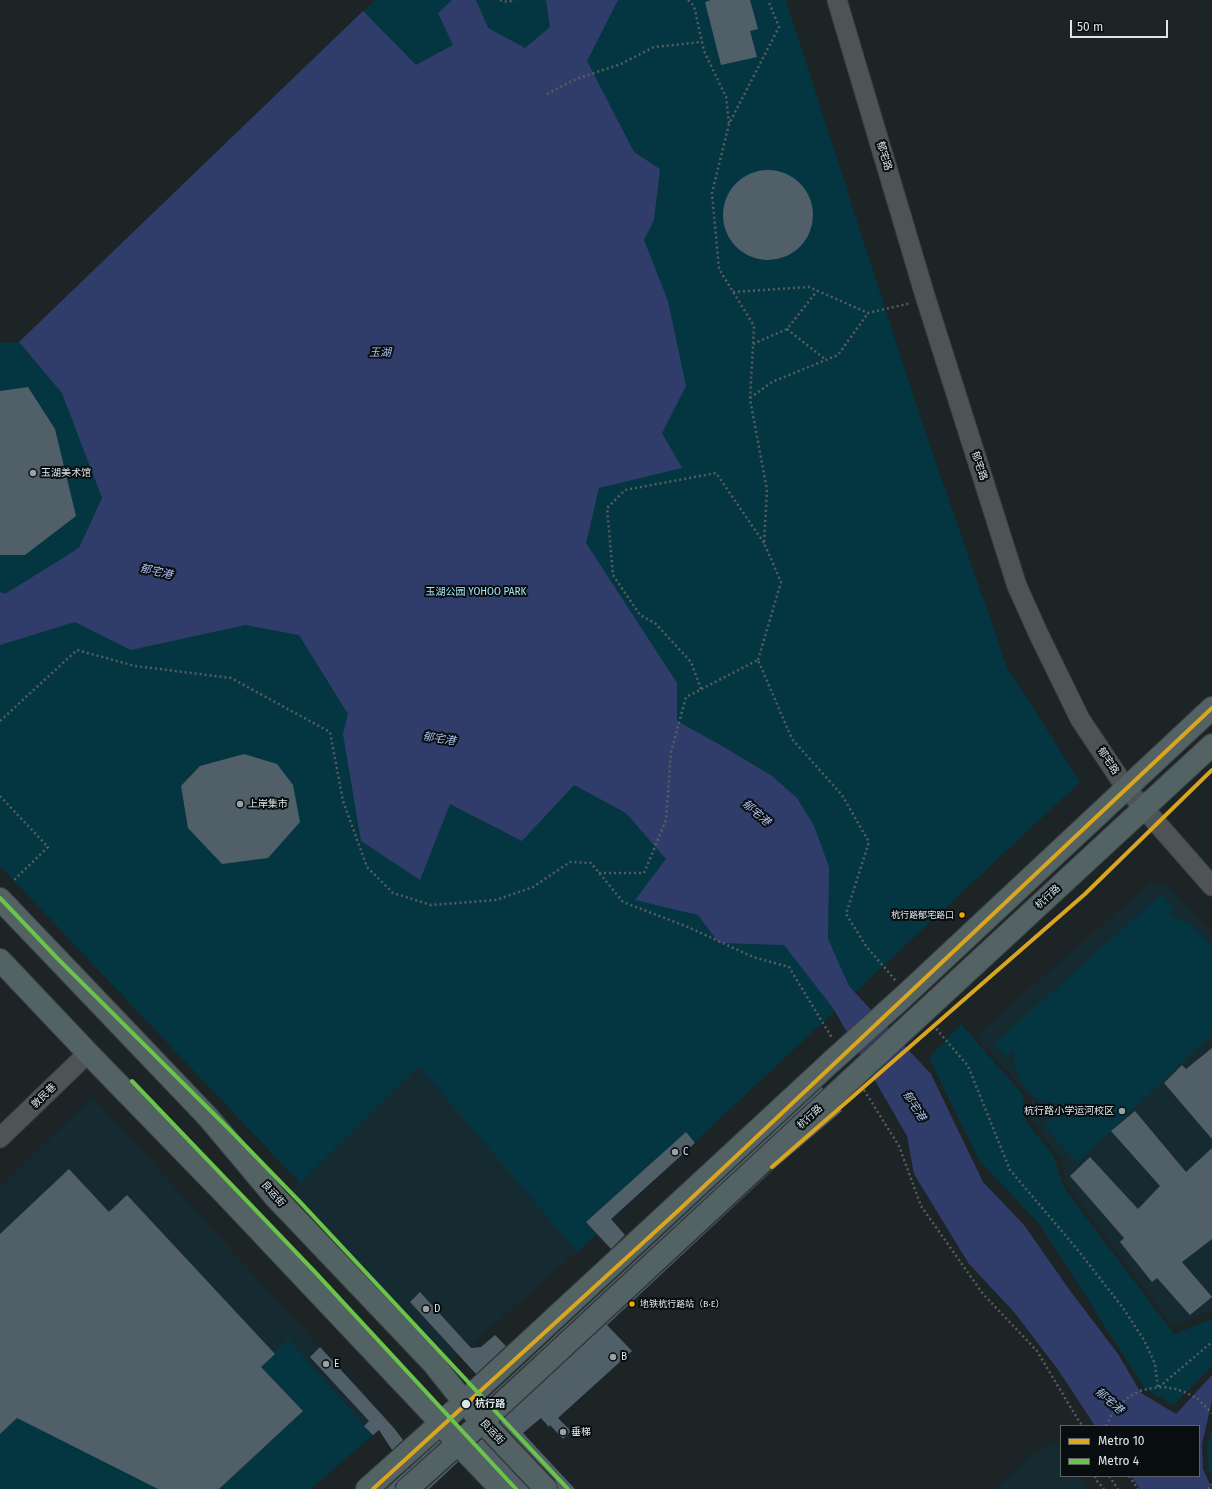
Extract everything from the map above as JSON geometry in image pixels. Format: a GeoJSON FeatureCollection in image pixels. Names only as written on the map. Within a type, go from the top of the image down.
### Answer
{"type":"FeatureCollection","features":[{"type":"Feature","properties":{"kind":"main road"},"geometry":{"type":"LineString","coordinates":[[367,1489],[464,1402],[904,996],[1212,708]]}},
{"type":"Feature","properties":{"kind":"main road","name":"杭行路"},"geometry":{"type":"LineString","coordinates":[[407,1489],[854,1086],[919,1017],[1212,745]]}},
{"type":"Feature","properties":{"kind":"main road","name":"良运街"},"geometry":{"type":"LineString","coordinates":[[0,899],[208,1117],[276,1198],[433,1363],[464,1402],[546,1489]]}},
{"type":"Feature","properties":{"kind":"main road"},"geometry":{"type":"LineString","coordinates":[[0,960],[224,1193],[441,1423],[458,1444],[501,1489]]}},
{"type":"Feature","properties":{"kind":"street","name":"郁宅路"},"geometry":{"type":"LineString","coordinates":[[837,0],[926,299],[1017,586],[1080,719],[1126,788],[1212,886]]}},
{"type":"Feature","properties":{"kind":"street","name":"敦民巷"},"geometry":{"type":"LineString","coordinates":[[0,1138],[88,1053]]}},
{"type":"Feature","properties":{"kind":"path"},"geometry":{"type":"LineString","coordinates":[[500,0],[508,2],[515,0]]}},
{"type":"Feature","properties":{"kind":"path"},"geometry":{"type":"LineString","coordinates":[[688,0],[694,6],[704,51],[726,97],[729,124]]}},
{"type":"Feature","properties":{"kind":"path"},"geometry":{"type":"LineString","coordinates":[[764,543],[767,490],[750,398],[754,326],[718,269],[712,193],[729,124],[779,27],[768,0]]}},
{"type":"Feature","properties":{"kind":"path"},"geometry":{"type":"LineString","coordinates":[[547,94],[576,79],[620,64],[654,47],[702,42]]}},
{"type":"Feature","properties":{"kind":"path"},"geometry":{"type":"LineString","coordinates":[[733,292],[809,287],[868,313],[926,299]]}},
{"type":"Feature","properties":{"kind":"path"},"geometry":{"type":"LineString","coordinates":[[753,344],[787,329],[817,291]]}},
{"type":"Feature","properties":{"kind":"path"},"geometry":{"type":"LineString","coordinates":[[750,398],[772,382],[838,356],[868,313]]}},
{"type":"Feature","properties":{"kind":"path"},"geometry":{"type":"LineString","coordinates":[[787,329],[826,360]]}},
{"type":"Feature","properties":{"kind":"path"},"geometry":{"type":"LineString","coordinates":[[701,689],[691,662],[655,623],[640,615],[613,575],[607,508],[625,490],[716,473],[764,543],[781,582],[758,660],[792,739],[842,794],[869,842],[846,914],[866,946],[904,996]]}},
{"type":"Feature","properties":{"kind":"path"},"geometry":{"type":"LineString","coordinates":[[0,721],[77,650],[135,666],[231,678],[330,732],[343,801],[367,867],[393,893],[431,905],[496,900],[533,887],[570,862],[591,863],[624,902],[753,957],[789,967],[834,1040]]}},
{"type":"Feature","properties":{"kind":"path"},"geometry":{"type":"LineString","coordinates":[[599,873],[644,872],[666,820],[671,752],[686,697],[758,660]]}},
{"type":"Feature","properties":{"kind":"path"},"geometry":{"type":"LineString","coordinates":[[0,796],[48,847],[14,880]]}},
{"type":"Feature","properties":{"kind":"path"},"geometry":{"type":"LineString","coordinates":[[919,1017],[968,1066],[1010,1170],[1077,1249],[1123,1308],[1144,1340],[1155,1364],[1158,1388]]}},
{"type":"Feature","properties":{"kind":"path"},"geometry":{"type":"LineString","coordinates":[[854,1086],[899,1146],[921,1206],[983,1294],[1037,1351],[1080,1423],[1083,1425]]}},
{"type":"Feature","properties":{"kind":"path"},"geometry":{"type":"LineString","coordinates":[[1158,1388],[1212,1342]]}},
{"type":"Feature","properties":{"kind":"path"},"geometry":{"type":"LineString","coordinates":[[1106,1425],[1112,1414],[1129,1397],[1140,1391],[1158,1388],[1176,1389],[1187,1392],[1198,1399],[1212,1413]]}},
{"type":"Feature","properties":{"kind":"path"},"geometry":{"type":"LineString","coordinates":[[1095,1477],[1104,1489]]}},
{"type":"Feature","properties":{"kind":"path"},"geometry":{"type":"LineString","coordinates":[[1110,1477],[1118,1489]]}},
{"type":"Feature","properties":{"kind":"path"},"geometry":{"type":"LineString","coordinates":[[1130,1477],[1138,1489]]}},
{"type":"Feature","properties":{"kind":"path"},"geometry":{"type":"LineString","coordinates":[[1208,1489],[1212,1484]]}},
{"type":"Feature","properties":{"kind":"shaded area","name":"杭行路小学运河校区"},"geometry":{"type":"Polygon","coordinates":[[[1150,883],[1166,883],[1212,934],[1212,1310],[1173,1327],[1066,1184],[1062,1161],[1032,1121],[1032,1100],[976,1036],[1150,883]]]}},
{"type":"Feature","properties":{"kind":"shaded area"},"geometry":{"type":"Polygon","coordinates":[[[419,1065],[577,1252],[450,1363],[290,1192],[419,1065]]]}},
{"type":"Feature","properties":{"kind":"shaded area"},"geometry":{"type":"Polygon","coordinates":[[[93,1097],[387,1422],[312,1489],[0,1489],[0,1187],[93,1097]]]}},
{"type":"Feature","properties":{"kind":"shaded area"},"geometry":{"type":"Polygon","coordinates":[[[1056,1441],[1060,1447],[1060,1477],[1080,1477],[1088,1489],[996,1489],[1032,1454],[1056,1441]]]}},
{"type":"Feature","properties":{"kind":"green space","name":"玉湖公园 YOHOO PARK"},"geometry":{"type":"Polygon","coordinates":[[[375,0],[786,0],[921,420],[1007,667],[1080,782],[577,1252],[419,1066],[300,1183],[0,866],[0,343],[19,342],[375,0]]]}},
{"type":"Feature","properties":{"kind":"green space"},"geometry":{"type":"Polygon","coordinates":[[[1162,894],[1174,909],[1168,915],[1192,925],[1212,948],[1212,1034],[1077,1163],[1044,1126],[1063,1105],[1040,1101],[1022,1083],[1015,1068],[1013,1050],[1006,1057],[994,1044],[1162,894]]]}},
{"type":"Feature","properties":{"kind":"green space"},"geometry":{"type":"Polygon","coordinates":[[[961,1024],[1023,1095],[1025,1120],[1053,1155],[1064,1188],[1174,1334],[1212,1319],[1212,1366],[1174,1405],[1145,1389],[1041,1226],[979,1160],[929,1058],[961,1024]]]}},
{"type":"Feature","properties":{"kind":"green space"},"geometry":{"type":"Polygon","coordinates":[[[288,1339],[373,1435],[310,1489],[219,1489],[302,1411],[261,1367],[288,1339]]]}},
{"type":"Feature","properties":{"kind":"green space"},"geometry":{"type":"Polygon","coordinates":[[[17,1418],[158,1489],[0,1489],[0,1434],[17,1418]]]}},
{"type":"Feature","properties":{"kind":"green space"},"geometry":{"type":"Polygon","coordinates":[[[1212,1427],[1212,1477],[1209,1471],[1207,1449],[1212,1427]]]}},
{"type":"Feature","properties":{"kind":"water","name":"玉湖"},"geometry":{"type":"Polygon","coordinates":[[[452,0],[476,0],[488,28],[525,48],[550,27],[546,0],[618,0],[587,61],[634,152],[660,169],[654,220],[644,240],[668,301],[686,386],[662,433],[682,468],[599,488],[586,543],[677,683],[677,721],[772,776],[797,798],[814,826],[829,867],[828,939],[849,986],[931,1074],[983,1182],[1024,1225],[1071,1292],[1118,1354],[1141,1393],[1176,1414],[1212,1375],[1212,1401],[1202,1444],[1203,1469],[1212,1489],[1140,1489],[1132,1477],[1200,1477],[1200,1425],[1094,1425],[1059,1371],[1014,1312],[969,1264],[914,1174],[907,1136],[833,1008],[784,945],[719,943],[698,915],[635,900],[666,859],[626,813],[574,785],[522,841],[450,804],[420,880],[361,841],[343,734],[348,714],[299,635],[245,625],[131,650],[75,622],[0,645],[0,592],[5,594],[79,548],[102,498],[62,393],[19,342],[363,11],[416,65],[453,45],[438,13],[452,0]]]}},
{"type":"Feature","properties":{"kind":"building"},"geometry":{"type":"Polygon","coordinates":[[[711,0],[750,0],[758,29],[750,31],[757,57],[721,65],[705,2],[711,0]]]}},
{"type":"Feature","properties":{"kind":"building"},"geometry":{"type":"Polygon","coordinates":[[[768,170],[785,173],[800,183],[810,198],[813,215],[810,232],[800,247],[785,257],[768,260],[751,257],[736,247],[726,232],[723,215],[726,198],[736,183],[751,173],[768,170]]]}},
{"type":"Feature","properties":{"kind":"building","name":"玉湖美术馆"},"geometry":{"type":"Polygon","coordinates":[[[28,387],[55,429],[76,516],[25,555],[0,555],[0,391],[28,387]]]}},
{"type":"Feature","properties":{"kind":"building","name":"上岸集市"},"geometry":{"type":"Polygon","coordinates":[[[244,754],[277,764],[293,785],[300,822],[268,858],[222,864],[188,828],[181,786],[200,766],[244,754]]]}},
{"type":"Feature","properties":{"kind":"building"},"geometry":{"type":"Polygon","coordinates":[[[1212,1048],[1212,1139],[1164,1083],[1182,1065],[1186,1069],[1212,1048]]]}},
{"type":"Feature","properties":{"kind":"building"},"geometry":{"type":"Polygon","coordinates":[[[822,1087],[823,1089],[483,1404],[482,1403],[822,1087]]]}},
{"type":"Feature","properties":{"kind":"building"},"geometry":{"type":"Polygon","coordinates":[[[839,1108],[842,1111],[775,1168],[607,1325],[632,1351],[558,1418],[571,1431],[563,1439],[541,1418],[523,1433],[575,1489],[558,1489],[555,1480],[500,1422],[839,1108]]]}},
{"type":"Feature","properties":{"kind":"building"},"geometry":{"type":"Polygon","coordinates":[[[1135,1111],[1186,1172],[1212,1148],[1212,1239],[1182,1262],[1212,1297],[1190,1315],[1157,1278],[1152,1282],[1120,1242],[1124,1238],[1070,1176],[1090,1157],[1138,1209],[1160,1186],[1111,1131],[1135,1111]]]}},
{"type":"Feature","properties":{"kind":"building"},"geometry":{"type":"Polygon","coordinates":[[[686,1132],[695,1143],[611,1219],[625,1235],[611,1249],[586,1222],[686,1132]]]}},
{"type":"Feature","properties":{"kind":"building"},"geometry":{"type":"Polygon","coordinates":[[[69,1169],[109,1212],[127,1195],[275,1354],[261,1367],[303,1411],[219,1489],[158,1489],[17,1418],[0,1434],[0,1234],[69,1169]]]}},
{"type":"Feature","properties":{"kind":"building"},"geometry":{"type":"Polygon","coordinates":[[[420,1292],[471,1348],[481,1347],[495,1335],[506,1346],[476,1374],[410,1302],[420,1292]]]}},
{"type":"Feature","properties":{"kind":"building"},"geometry":{"type":"Polygon","coordinates":[[[320,1347],[394,1428],[403,1440],[392,1450],[379,1430],[373,1435],[364,1426],[369,1421],[310,1357],[320,1347]]]}},
{"type":"Feature","properties":{"kind":"building"},"geometry":{"type":"Polygon","coordinates":[[[482,1439],[529,1489],[513,1489],[510,1480],[476,1444],[482,1439]]]}},
{"type":"Feature","properties":{"kind":"building"},"geometry":{"type":"Polygon","coordinates":[[[439,1441],[441,1442],[399,1480],[395,1485],[395,1489],[386,1489],[439,1441]]]}},
{"type":"Feature","properties":{"kind":"building"},"geometry":{"type":"Polygon","coordinates":[[[457,1461],[458,1462],[429,1489],[426,1489],[457,1461]]]}},
{"type":"Feature","properties":{"kind":"metro line","name":"10"},"geometry":{"type":"LineString","coordinates":[[373,1489],[680,1209],[1212,708]]}},
{"type":"Feature","properties":{"kind":"metro line","name":"10"},"geometry":{"type":"LineString","coordinates":[[772,1167],[1085,894],[1212,770]]}},
{"type":"Feature","properties":{"kind":"metro line","name":"4"},"geometry":{"type":"LineString","coordinates":[[0,898],[57,958],[231,1131],[301,1203],[568,1489]]}},
{"type":"Feature","properties":{"kind":"metro line","name":"4"},"geometry":{"type":"LineString","coordinates":[[132,1081],[315,1272],[516,1489]]}},
{"type":"Feature","properties":{"kind":"place","name":"玉湖美术馆"},"geometry":{"type":"Point","coordinates":[33,473]}},
{"type":"Feature","properties":{"kind":"place","name":"上岸集市"},"geometry":{"type":"Point","coordinates":[240,804]}},
{"type":"Feature","properties":{"kind":"place","name":"杭行路郁宅路口"},"geometry":{"type":"Point","coordinates":[962,915]}},
{"type":"Feature","properties":{"kind":"place","name":"杭行路小学运河校区"},"geometry":{"type":"Point","coordinates":[1122,1111]}},
{"type":"Feature","properties":{"kind":"place","name":"C"},"geometry":{"type":"Point","coordinates":[675,1152]}},
{"type":"Feature","properties":{"kind":"place","name":"地铁杭行路站（B·E）"},"geometry":{"type":"Point","coordinates":[632,1304]}},
{"type":"Feature","properties":{"kind":"place","name":"D"},"geometry":{"type":"Point","coordinates":[426,1309]}},
{"type":"Feature","properties":{"kind":"place","name":"B"},"geometry":{"type":"Point","coordinates":[613,1357]}},
{"type":"Feature","properties":{"kind":"place","name":"E"},"geometry":{"type":"Point","coordinates":[326,1364]}},
{"type":"Feature","properties":{"kind":"place","name":"杭行路"},"geometry":{"type":"Point","coordinates":[466,1404]}},
{"type":"Feature","properties":{"kind":"place","name":"垂梯"},"geometry":{"type":"Point","coordinates":[563,1432]}},
{"type":"Feature","properties":{"kind":"water label","name":"郁宅港"},"geometry":{"type":"Point","coordinates":[156,572]}},
{"type":"Feature","properties":{"kind":"water label","name":"郁宅港"},"geometry":{"type":"Point","coordinates":[439,739]}},
{"type":"Feature","properties":{"kind":"water label","name":"郁宅港"},"geometry":{"type":"Point","coordinates":[756,813]}},
{"type":"Feature","properties":{"kind":"water label","name":"郁宅港"},"geometry":{"type":"Point","coordinates":[914,1106]}},
{"type":"Feature","properties":{"kind":"water label","name":"郁宅港"},"geometry":{"type":"Point","coordinates":[1109,1401]}}]}
